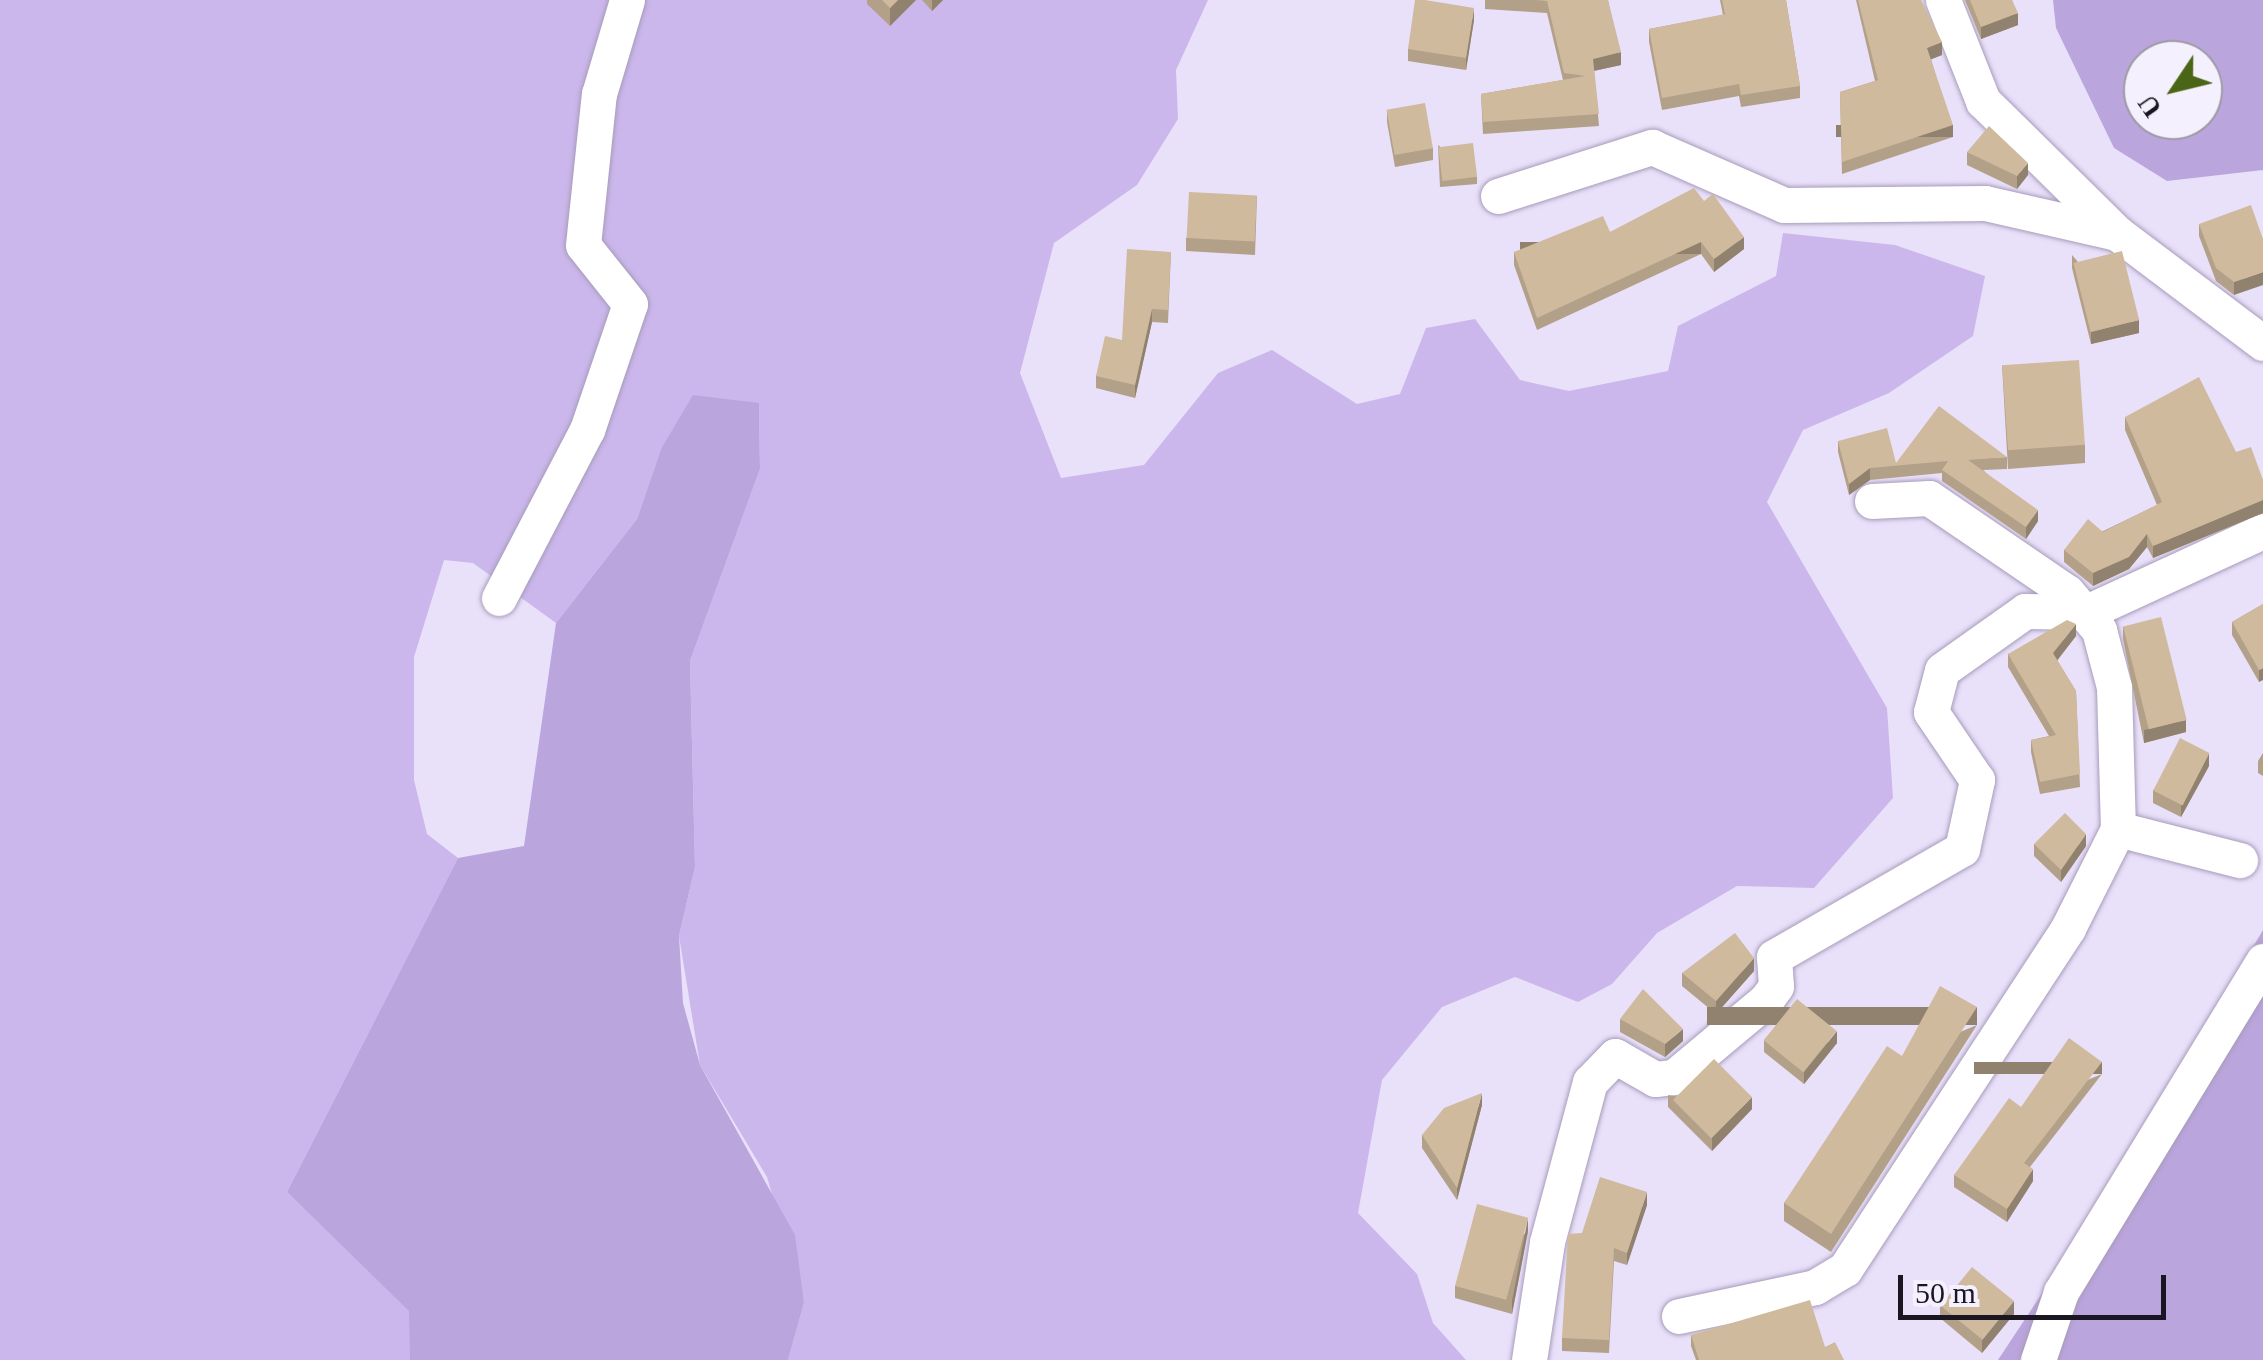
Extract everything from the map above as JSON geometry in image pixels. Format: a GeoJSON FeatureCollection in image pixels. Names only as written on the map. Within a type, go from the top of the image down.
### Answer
{"type":"FeatureCollection","features":[{"type":"Feature","properties":{"kind":"street"},"geometry":{"type":"LineString","coordinates":[[499,598],[588,430],[630,304],[584,245],[599,94],[626,0]]}},
{"type":"Feature","properties":{"kind":"street"},"geometry":{"type":"LineString","coordinates":[[1942,0],[1983,102],[2116,233],[2263,343]]}},
{"type":"Feature","properties":{"kind":"street"},"geometry":{"type":"LineString","coordinates":[[1498,196],[1652,148],[1784,205],[1986,203],[2116,233]]}},
{"type":"Feature","properties":{"kind":"street"},"geometry":{"type":"LineString","coordinates":[[1679,1316],[1814,1288],[1844,1269],[2068,928],[2118,829],[2114,687],[2087,612],[1928,498],[1872,501]]}},
{"type":"Feature","properties":{"kind":"street"},"geometry":{"type":"LineString","coordinates":[[1529,1360],[1567,1152],[1590,1082],[1615,1056],[1655,1080],[1674,1077],[1766,1000],[1776,986],[1774,956],[1962,849],[1977,780],[1931,712],[1942,670],[2025,611],[2087,612],[2263,531]]}},
{"type":"Feature","properties":{"kind":"street"},"geometry":{"type":"LineString","coordinates":[[2118,829],[2240,860]]}},
{"type":"Feature","properties":{"kind":"street"},"geometry":{"type":"LineString","coordinates":[[2038,1360],[2060,1292],[2263,962]]}},
{"type":"Feature","properties":{"kind":"shaded area"},"geometry":{"type":"Polygon","coordinates":[[[0,0],[1208,0],[1176,70],[1178,119],[1137,185],[1054,243],[1020,373],[1061,478],[1144,465],[1218,373],[1272,350],[1357,404],[1400,394],[1426,328],[1475,319],[1520,380],[1569,391],[1668,371],[1678,326],[1776,276],[1783,233],[1895,245],[1985,276],[1973,336],[1889,393],[1803,430],[1767,502],[1887,708],[1893,798],[1814,888],[1737,886],[1657,933],[1612,984],[1578,1002],[1515,977],[1442,1007],[1382,1080],[1358,1213],[1417,1274],[1433,1323],[1466,1360],[788,1360],[804,1303],[767,1177],[700,1065],[679,936],[695,867],[690,661],[760,469],[759,403],[661,449],[637,519],[556,623],[473,563],[444,560],[414,657],[414,780],[427,834],[458,858],[287,1192],[410,1311],[410,1360],[0,1360],[0,0]]]}},
{"type":"Feature","properties":{"kind":"shaded area"},"geometry":{"type":"Polygon","coordinates":[[[2053,0],[2263,0],[2263,170],[2167,181],[2114,148],[2056,28],[2053,0]]]}},
{"type":"Feature","properties":{"kind":"shaded area"},"geometry":{"type":"Polygon","coordinates":[[[693,395],[759,403],[760,469],[690,661],[695,867],[679,936],[683,1003],[700,1065],[795,1235],[804,1303],[788,1360],[410,1360],[409,1311],[287,1192],[458,858],[524,846],[556,623],[637,519],[661,449],[693,395]]]}},
{"type":"Feature","properties":{"kind":"shaded area"},"geometry":{"type":"Polygon","coordinates":[[[2263,930],[2263,1360],[1998,1360],[2097,1210],[2263,930]]]}},
{"type":"Feature","properties":{"kind":"building"},"geometry":{"type":"Polygon","coordinates":[[[882,0],[898,0],[890,8],[882,0]]]}},
{"type":"Feature","properties":{"kind":"building"},"geometry":{"type":"Polygon","coordinates":[[[1415,0],[1474,8],[1466,58],[1408,49],[1415,0]]]}},
{"type":"Feature","properties":{"kind":"building"},"geometry":{"type":"Polygon","coordinates":[[[1535,0],[1608,0],[1621,52],[1593,59],[1599,114],[1483,122],[1481,94],[1585,76],[1564,73],[1547,1],[1535,0]]]}},
{"type":"Feature","properties":{"kind":"building"},"geometry":{"type":"Polygon","coordinates":[[[1722,0],[1786,0],[1800,86],[1741,95],[1739,84],[1662,98],[1649,29],[1725,14],[1722,0]]]}},
{"type":"Feature","properties":{"kind":"building"},"geometry":{"type":"Polygon","coordinates":[[[1858,0],[1921,0],[1942,42],[1927,48],[1953,125],[1842,162],[1840,92],[1878,80],[1858,0]]]}},
{"type":"Feature","properties":{"kind":"building"},"geometry":{"type":"Polygon","coordinates":[[[1970,0],[2012,0],[2018,13],[1981,27],[1970,0]]]}},
{"type":"Feature","properties":{"kind":"building"},"geometry":{"type":"Polygon","coordinates":[[[1425,103],[1433,148],[1395,155],[1387,110],[1425,103]]]}},
{"type":"Feature","properties":{"kind":"building"},"geometry":{"type":"Polygon","coordinates":[[[1989,126],[2028,163],[2017,176],[1967,152],[1989,126]]]}},
{"type":"Feature","properties":{"kind":"building"},"geometry":{"type":"Polygon","coordinates":[[[1473,143],[1477,177],[1442,181],[1438,147],[1473,143]]]}},
{"type":"Feature","properties":{"kind":"building"},"geometry":{"type":"Polygon","coordinates":[[[1694,188],[1704,201],[1713,194],[1744,237],[1714,259],[1701,242],[1537,318],[1514,252],[1603,216],[1610,232],[1694,188]]]}},
{"type":"Feature","properties":{"kind":"building"},"geometry":{"type":"Polygon","coordinates":[[[1189,192],[1257,196],[1254,241],[1187,238],[1189,192]]]}},
{"type":"Feature","properties":{"kind":"building"},"geometry":{"type":"Polygon","coordinates":[[[2251,205],[2263,239],[2263,272],[2234,282],[2216,268],[2199,224],[2251,205]]]}},
{"type":"Feature","properties":{"kind":"building"},"geometry":{"type":"Polygon","coordinates":[[[1127,249],[1171,252],[1168,310],[1152,309],[1135,385],[1096,376],[1105,336],[1122,340],[1127,249]]]}},
{"type":"Feature","properties":{"kind":"building"},"geometry":{"type":"Polygon","coordinates":[[[2122,251],[2139,320],[2091,332],[2073,263],[2122,251]]]}},
{"type":"Feature","properties":{"kind":"building"},"geometry":{"type":"Polygon","coordinates":[[[2079,360],[2085,445],[2008,450],[2002,365],[2079,360]]]}},
{"type":"Feature","properties":{"kind":"building"},"geometry":{"type":"Polygon","coordinates":[[[2199,377],[2236,452],[2251,447],[2263,480],[2263,500],[2153,546],[2147,534],[2129,557],[2093,573],[2064,550],[2088,519],[2103,532],[2162,502],[2125,417],[2199,377]]]}},
{"type":"Feature","properties":{"kind":"building"},"geometry":{"type":"Polygon","coordinates":[[[1939,406],[2007,457],[1968,460],[2038,510],[2026,527],[1942,470],[1948,461],[1870,468],[1849,484],[1838,441],[1887,428],[1896,463],[1939,406]]]}},
{"type":"Feature","properties":{"kind":"building"},"geometry":{"type":"Polygon","coordinates":[[[2263,604],[2263,668],[2259,670],[2232,622],[2263,604]]]}},
{"type":"Feature","properties":{"kind":"building"},"geometry":{"type":"Polygon","coordinates":[[[2161,617],[2187,720],[2149,729],[2123,626],[2161,617]]]}},
{"type":"Feature","properties":{"kind":"building"},"geometry":{"type":"Polygon","coordinates":[[[2067,620],[2076,624],[2053,653],[2076,691],[2080,774],[2040,782],[2031,740],[2056,735],[2008,654],[2067,620]]]}},
{"type":"Feature","properties":{"kind":"building"},"geometry":{"type":"Polygon","coordinates":[[[2180,738],[2209,753],[2183,806],[2153,791],[2180,738]]]}},
{"type":"Feature","properties":{"kind":"building"},"geometry":{"type":"Polygon","coordinates":[[[2065,813],[2086,834],[2061,870],[2034,844],[2065,813]]]}},
{"type":"Feature","properties":{"kind":"building"},"geometry":{"type":"Polygon","coordinates":[[[1735,933],[1754,958],[1716,1001],[1682,973],[1735,933]]]}},
{"type":"Feature","properties":{"kind":"building"},"geometry":{"type":"Polygon","coordinates":[[[1940,986],[1977,1007],[1831,1234],[1784,1203],[1887,1046],[1902,1056],[1940,986]]]}},
{"type":"Feature","properties":{"kind":"building"},"geometry":{"type":"Polygon","coordinates":[[[1643,989],[1683,1029],[1665,1044],[1620,1019],[1643,989]]]}},
{"type":"Feature","properties":{"kind":"building"},"geometry":{"type":"Polygon","coordinates":[[[1797,999],[1837,1031],[1803,1072],[1764,1040],[1797,999]]]}},
{"type":"Feature","properties":{"kind":"building"},"geometry":{"type":"Polygon","coordinates":[[[2069,1038],[2102,1062],[2024,1163],[2033,1169],[2007,1209],[1954,1175],[2009,1098],[2021,1107],[2069,1038]]]}},
{"type":"Feature","properties":{"kind":"building"},"geometry":{"type":"Polygon","coordinates":[[[1714,1059],[1752,1097],[1711,1138],[1673,1100],[1714,1059]]]}},
{"type":"Feature","properties":{"kind":"building"},"geometry":{"type":"Polygon","coordinates":[[[1482,1093],[1457,1188],[1422,1135],[1444,1108],[1482,1093]]]}},
{"type":"Feature","properties":{"kind":"building"},"geometry":{"type":"Polygon","coordinates":[[[1600,1177],[1647,1192],[1627,1253],[1614,1248],[1609,1340],[1562,1338],[1568,1234],[1582,1233],[1600,1177]]]}},
{"type":"Feature","properties":{"kind":"building"},"geometry":{"type":"Polygon","coordinates":[[[1477,1204],[1528,1218],[1506,1300],[1455,1286],[1477,1204]]]}},
{"type":"Feature","properties":{"kind":"building"},"geometry":{"type":"Polygon","coordinates":[[[1972,1267],[2014,1301],[1982,1340],[1941,1306],[1972,1267]]]}},
{"type":"Feature","properties":{"kind":"building"},"geometry":{"type":"Polygon","coordinates":[[[1810,1300],[1825,1347],[1835,1342],[1844,1360],[1699,1360],[1691,1335],[1810,1300]]]}}]}
